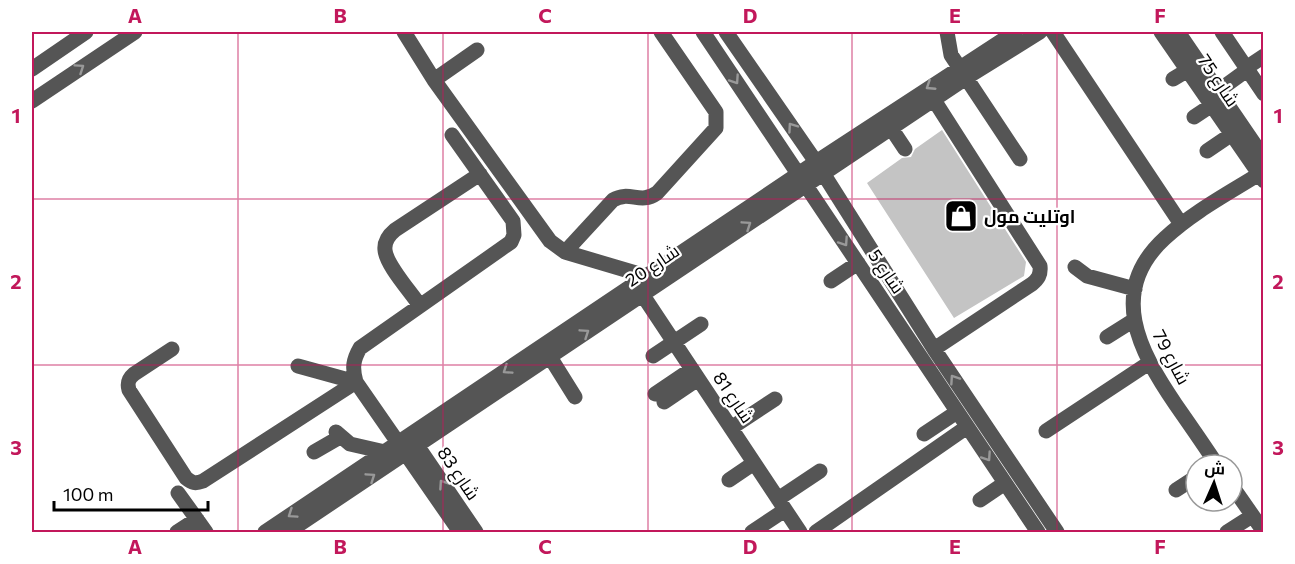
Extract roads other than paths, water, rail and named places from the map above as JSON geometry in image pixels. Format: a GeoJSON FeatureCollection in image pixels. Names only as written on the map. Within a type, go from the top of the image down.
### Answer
{"type":"FeatureCollection","features":[{"type":"Feature","properties":{"kind":"street"},"geometry":{"type":"LineString","coordinates":[[32,69],[86,32]]}},
{"type":"Feature","properties":{"kind":"street"},"geometry":{"type":"LineString","coordinates":[[32,101],[135,32]]}},
{"type":"Feature","properties":{"kind":"street"},"geometry":{"type":"LineString","coordinates":[[404,32],[435,80],[550,242],[565,252],[641,285]]}},
{"type":"Feature","properties":{"kind":"street"},"geometry":{"type":"LineString","coordinates":[[565,252],[613,200],[627,195],[642,199],[651,198],[716,128],[717,112],[661,32]]}},
{"type":"Feature","properties":{"kind":"street","name":"شارع 5"},"geometry":{"type":"LineString","coordinates":[[703,32],[1038,532]]}},
{"type":"Feature","properties":{"kind":"street","name":"شارع 5"},"geometry":{"type":"LineString","coordinates":[[726,32],[819,168],[934,349],[1057,532]]}},
{"type":"Feature","properties":{"kind":"street"},"geometry":{"type":"LineString","coordinates":[[947,32],[951,55],[1020,159]]}},
{"type":"Feature","properties":{"kind":"street","name":"شارع 20"},"geometry":{"type":"LineString","coordinates":[[265,532],[334,493],[408,444],[641,285],[963,73],[1011,36],[1040,32]]}},
{"type":"Feature","properties":{"kind":"street"},"geometry":{"type":"LineString","coordinates":[[1053,32],[1181,224]]}},
{"type":"Feature","properties":{"kind":"street"},"geometry":{"type":"LineString","coordinates":[[1222,32],[1263,94]]}},
{"type":"Feature","properties":{"kind":"street","name":"شارع 75"},"geometry":{"type":"LineString","coordinates":[[1165,35],[1188,70],[1214,93],[1232,134],[1262,175]]}},
{"type":"Feature","properties":{"kind":"street","name":"شارع 75"},"geometry":{"type":"LineString","coordinates":[[1165,35],[1214,93],[1263,158]]}},
{"type":"Feature","properties":{"kind":"street"},"geometry":{"type":"LineString","coordinates":[[435,80],[477,50]]}},
{"type":"Feature","properties":{"kind":"street"},"geometry":{"type":"LineString","coordinates":[[1194,117],[1214,93],[1245,67],[1263,56]]}},
{"type":"Feature","properties":{"kind":"street"},"geometry":{"type":"LineString","coordinates":[[1173,79],[1188,70]]}},
{"type":"Feature","properties":{"kind":"street","name":"شارع 20"},"geometry":{"type":"LineString","coordinates":[[819,168],[891,128],[934,100],[963,73]]}},
{"type":"Feature","properties":{"kind":"street"},"geometry":{"type":"LineString","coordinates":[[934,100],[1040,266],[1040,270],[1038,278],[1032,284],[934,349]]}},
{"type":"Feature","properties":{"kind":"street"},"geometry":{"type":"LineString","coordinates":[[891,128],[905,149]]}},
{"type":"Feature","properties":{"kind":"street"},"geometry":{"type":"LineString","coordinates":[[1207,151],[1232,134]]}},
{"type":"Feature","properties":{"kind":"street"},"geometry":{"type":"LineString","coordinates":[[408,444],[356,382],[353,370],[354,358],[360,348],[511,242],[515,228],[513,221],[452,135]]}},
{"type":"Feature","properties":{"kind":"street"},"geometry":{"type":"LineString","coordinates":[[420,306],[387,260],[384,249],[387,238],[395,230],[480,174]]}},
{"type":"Feature","properties":{"kind":"street","name":"شارع 79"},"geometry":{"type":"LineString","coordinates":[[1209,453],[1149,363],[1134,320],[1133,299],[1142,269],[1149,256],[1164,239],[1181,224],[1262,175]]}},
{"type":"Feature","properties":{"kind":"street"},"geometry":{"type":"LineString","coordinates":[[831,281],[858,263]]}},
{"type":"Feature","properties":{"kind":"street"},"geometry":{"type":"LineString","coordinates":[[1076,267],[1087,276],[1135,289]]}},
{"type":"Feature","properties":{"kind":"street","name":"شارع 20"},"geometry":{"type":"LineString","coordinates":[[288,532],[306,527],[334,493],[385,452],[408,444],[550,357],[641,285]]}},
{"type":"Feature","properties":{"kind":"street","name":"شارع 81"},"geometry":{"type":"LineString","coordinates":[[641,285],[674,342],[800,532]]}},
{"type":"Feature","properties":{"kind":"street"},"geometry":{"type":"LineString","coordinates":[[1107,337],[1134,320]]}},
{"type":"Feature","properties":{"kind":"street"},"geometry":{"type":"LineString","coordinates":[[653,356],[701,324]]}},
{"type":"Feature","properties":{"kind":"street"},"geometry":{"type":"LineString","coordinates":[[172,349],[134,374],[129,378],[127,384],[190,482],[203,482],[356,382]]}},
{"type":"Feature","properties":{"kind":"street"},"geometry":{"type":"LineString","coordinates":[[550,357],[575,397]]}},
{"type":"Feature","properties":{"kind":"street"},"geometry":{"type":"LineString","coordinates":[[1046,431],[1149,363]]}},
{"type":"Feature","properties":{"kind":"street"},"geometry":{"type":"LineString","coordinates":[[298,366],[356,382]]}},
{"type":"Feature","properties":{"kind":"street"},"geometry":{"type":"LineString","coordinates":[[660,398],[695,374]]}},
{"type":"Feature","properties":{"kind":"street"},"geometry":{"type":"LineString","coordinates":[[731,428],[775,399]]}},
{"type":"Feature","properties":{"kind":"street"},"geometry":{"type":"LineString","coordinates":[[924,434],[957,412]]}},
{"type":"Feature","properties":{"kind":"street"},"geometry":{"type":"LineString","coordinates":[[816,532],[968,427]]}},
{"type":"Feature","properties":{"kind":"street"},"geometry":{"type":"LineString","coordinates":[[314,452],[338,434],[350,444],[385,452]]}},
{"type":"Feature","properties":{"kind":"street","name":"شارع 83"},"geometry":{"type":"LineString","coordinates":[[408,444],[460,532]]}},
{"type":"Feature","properties":{"kind":"street","name":"شارع 83"},"geometry":{"type":"LineString","coordinates":[[408,444],[476,532]]}},
{"type":"Feature","properties":{"kind":"street"},"geometry":{"type":"LineString","coordinates":[[729,480],[754,463]]}},
{"type":"Feature","properties":{"kind":"street"},"geometry":{"type":"LineString","coordinates":[[752,532],[820,471]]}},
{"type":"Feature","properties":{"kind":"street"},"geometry":{"type":"LineString","coordinates":[[1176,490],[1184,485]]}},
{"type":"Feature","properties":{"kind":"street"},"geometry":{"type":"LineString","coordinates":[[983,502],[1007,487]]}},
{"type":"Feature","properties":{"kind":"street"},"geometry":{"type":"LineString","coordinates":[[178,493],[206,532]]}},
{"type":"Feature","properties":{"kind":"street"},"geometry":{"type":"LineString","coordinates":[[1244,504],[1263,532]]}},
{"type":"Feature","properties":{"kind":"street"},"geometry":{"type":"LineString","coordinates":[[1227,532],[1252,516]]}},
{"type":"Feature","properties":{"kind":"street"},"geometry":{"type":"LineString","coordinates":[[177,532],[197,519]]}},
{"type":"Feature","properties":{"kind":"place","name":"اوتليت مول"},"geometry":{"type":"Point","coordinates":[961,216]}}]}
